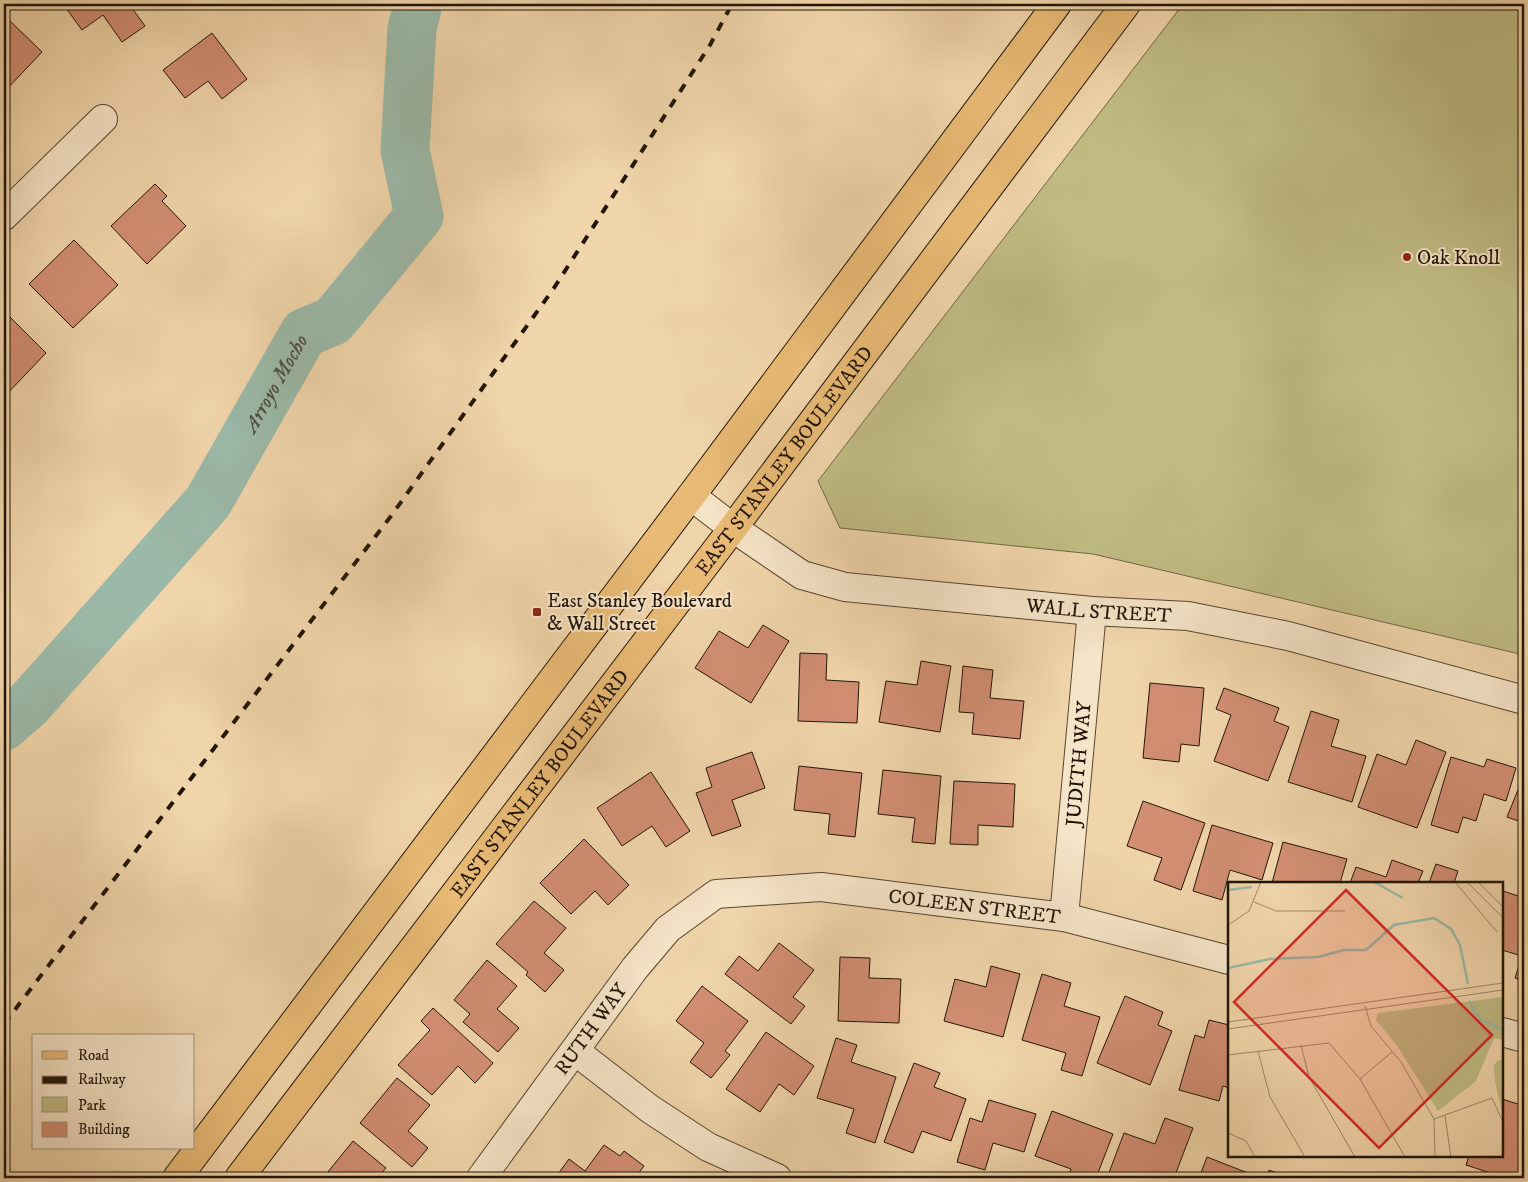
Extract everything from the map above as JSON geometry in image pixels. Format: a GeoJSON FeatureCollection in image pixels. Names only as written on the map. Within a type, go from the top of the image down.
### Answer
{"type":"FeatureCollection","features":[{"type":"Feature","properties":{"kind":"main road"},"geometry":{"type":"LineString","coordinates":[[177,1178],[691,496],[1057,4]]}},
{"type":"Feature","properties":{"kind":"main road","name":"EAST STANLEY BOULEVARD"},"geometry":{"type":"LineString","coordinates":[[239,1178],[733,528],[1126,4]]}},
{"type":"Feature","properties":{"kind":"street"},"geometry":{"type":"LineString","coordinates":[[4,216],[102,119]]}},
{"type":"Feature","properties":{"kind":"street","name":"WALL STREET"},"geometry":{"type":"LineString","coordinates":[[691,496],[733,528],[802,575],[845,587],[1092,611],[1188,616],[1270,633],[1524,700]]}},
{"type":"Feature","properties":{"kind":"street","name":"JUDITH WAY"},"geometry":{"type":"LineString","coordinates":[[1064,917],[1092,611]]}},
{"type":"Feature","properties":{"kind":"street","name":"COLEEN STREET"},"geometry":{"type":"LineString","coordinates":[[716,894],[821,887],[1064,917],[1228,960]]}},
{"type":"Feature","properties":{"kind":"street","name":"RUTH WAY"},"geometry":{"type":"LineString","coordinates":[[481,1178],[635,968],[668,929],[716,894]]}},
{"type":"Feature","properties":{"kind":"street"},"geometry":{"type":"LineString","coordinates":[[1503,1032],[1524,1038]]}},
{"type":"Feature","properties":{"kind":"street"},"geometry":{"type":"LineString","coordinates":[[575,1051],[650,1109],[708,1147],[777,1178]]}},
{"type":"Feature","properties":{"kind":"green space"},"geometry":{"type":"Polygon","coordinates":[[[1183,4],[1524,4],[1524,655],[1093,554],[840,528],[818,481],[1183,4]]]}},
{"type":"Feature","properties":{"kind":"building"},"geometry":{"type":"Polygon","coordinates":[[[63,4],[129,4],[145,26],[122,42],[103,15],[82,30],[63,4]]]}},
{"type":"Feature","properties":{"kind":"building"},"geometry":{"type":"Polygon","coordinates":[[[4,15],[42,52],[4,92],[4,15]]]}},
{"type":"Feature","properties":{"kind":"building"},"geometry":{"type":"Polygon","coordinates":[[[212,33],[247,79],[222,99],[208,81],[185,98],[163,70],[212,33]]]}},
{"type":"Feature","properties":{"kind":"building"},"geometry":{"type":"Polygon","coordinates":[[[155,184],[167,196],[162,201],[186,226],[147,264],[111,226],[155,184]]]}},
{"type":"Feature","properties":{"kind":"building"},"geometry":{"type":"Polygon","coordinates":[[[74,240],[118,285],[73,328],[29,284],[74,240]]]}},
{"type":"Feature","properties":{"kind":"building"},"geometry":{"type":"Polygon","coordinates":[[[10,317],[46,353],[4,397],[4,324],[10,317]]]}},
{"type":"Feature","properties":{"kind":"building"},"geometry":{"type":"Polygon","coordinates":[[[763,625],[789,641],[751,703],[695,668],[719,631],[748,648],[763,625]]]}},
{"type":"Feature","properties":{"kind":"building"},"geometry":{"type":"Polygon","coordinates":[[[800,653],[827,654],[826,680],[859,682],[857,723],[798,721],[800,653]]]}},
{"type":"Feature","properties":{"kind":"building"},"geometry":{"type":"Polygon","coordinates":[[[921,661],[951,666],[940,732],[879,722],[886,681],[917,685],[921,661]]]}},
{"type":"Feature","properties":{"kind":"building"},"geometry":{"type":"Polygon","coordinates":[[[963,666],[993,670],[990,698],[1024,701],[1020,739],[972,734],[974,713],[959,712],[963,666]]]}},
{"type":"Feature","properties":{"kind":"building"},"geometry":{"type":"Polygon","coordinates":[[[1150,683],[1204,688],[1199,746],[1181,744],[1179,762],[1143,758],[1150,683]]]}},
{"type":"Feature","properties":{"kind":"building"},"geometry":{"type":"Polygon","coordinates":[[[1224,688],[1279,708],[1274,721],[1289,727],[1268,781],[1214,761],[1231,715],[1216,709],[1224,688]]]}},
{"type":"Feature","properties":{"kind":"building"},"geometry":{"type":"Polygon","coordinates":[[[1311,711],[1339,720],[1331,746],[1366,756],[1352,802],[1288,782],[1311,711]]]}},
{"type":"Feature","properties":{"kind":"building"},"geometry":{"type":"Polygon","coordinates":[[[1416,740],[1446,752],[1417,828],[1358,807],[1377,754],[1406,765],[1416,740]]]}},
{"type":"Feature","properties":{"kind":"building"},"geometry":{"type":"Polygon","coordinates":[[[752,752],[765,788],[732,800],[741,826],[712,836],[696,793],[712,787],[706,768],[752,752]]]}},
{"type":"Feature","properties":{"kind":"building"},"geometry":{"type":"Polygon","coordinates":[[[1451,757],[1484,767],[1487,759],[1516,768],[1506,801],[1484,794],[1476,821],[1463,817],[1458,833],[1431,825],[1451,757]]]}},
{"type":"Feature","properties":{"kind":"building"},"geometry":{"type":"Polygon","coordinates":[[[799,766],[862,773],[855,837],[828,834],[830,814],[794,810],[799,766]]]}},
{"type":"Feature","properties":{"kind":"building"},"geometry":{"type":"Polygon","coordinates":[[[883,770],[941,776],[935,844],[912,842],[915,818],[878,814],[883,770]]]}},
{"type":"Feature","properties":{"kind":"building"},"geometry":{"type":"Polygon","coordinates":[[[651,772],[690,831],[666,847],[652,826],[622,846],[597,808],[651,772]]]}},
{"type":"Feature","properties":{"kind":"building"},"geometry":{"type":"Polygon","coordinates":[[[1524,775],[1524,823],[1507,817],[1524,775]]]}},
{"type":"Feature","properties":{"kind":"building"},"geometry":{"type":"Polygon","coordinates":[[[954,781],[1015,784],[1013,827],[978,825],[978,845],[950,844],[954,781]]]}},
{"type":"Feature","properties":{"kind":"building"},"geometry":{"type":"Polygon","coordinates":[[[1143,801],[1205,823],[1181,890],[1154,880],[1162,858],[1127,846],[1143,801]]]}},
{"type":"Feature","properties":{"kind":"building"},"geometry":{"type":"Polygon","coordinates":[[[1212,825],[1273,843],[1262,880],[1230,870],[1222,900],[1193,891],[1212,825]]]}},
{"type":"Feature","properties":{"kind":"building"},"geometry":{"type":"Polygon","coordinates":[[[584,839],[629,885],[608,905],[595,891],[571,914],[540,883],[584,839]]]}},
{"type":"Feature","properties":{"kind":"building"},"geometry":{"type":"Polygon","coordinates":[[[1283,842],[1347,859],[1340,882],[1272,882],[1283,842]]]}},
{"type":"Feature","properties":{"kind":"building"},"geometry":{"type":"Polygon","coordinates":[[[1392,860],[1423,871],[1418,882],[1350,882],[1356,867],[1386,877],[1392,860]]]}},
{"type":"Feature","properties":{"kind":"building"},"geometry":{"type":"Polygon","coordinates":[[[1436,864],[1458,871],[1454,882],[1429,882],[1436,864]]]}},
{"type":"Feature","properties":{"kind":"building"},"geometry":{"type":"Polygon","coordinates":[[[1503,891],[1524,898],[1524,981],[1515,978],[1522,956],[1503,950],[1503,891]]]}},
{"type":"Feature","properties":{"kind":"building"},"geometry":{"type":"Polygon","coordinates":[[[534,901],[566,928],[544,953],[564,970],[545,992],[526,975],[528,972],[496,944],[534,901]]]}},
{"type":"Feature","properties":{"kind":"building"},"geometry":{"type":"Polygon","coordinates":[[[779,943],[814,970],[793,997],[805,1006],[791,1024],[725,974],[739,956],[758,971],[779,943]]]}},
{"type":"Feature","properties":{"kind":"building"},"geometry":{"type":"Polygon","coordinates":[[[840,957],[870,958],[869,978],[901,979],[899,1023],[838,1021],[840,957]]]}},
{"type":"Feature","properties":{"kind":"building"},"geometry":{"type":"Polygon","coordinates":[[[487,960],[517,986],[497,1009],[519,1028],[498,1052],[463,1022],[470,1014],[454,1000],[487,960]]]}},
{"type":"Feature","properties":{"kind":"building"},"geometry":{"type":"Polygon","coordinates":[[[991,966],[1020,974],[1003,1037],[944,1021],[955,979],[986,987],[991,966]]]}},
{"type":"Feature","properties":{"kind":"building"},"geometry":{"type":"Polygon","coordinates":[[[1042,974],[1071,983],[1064,1006],[1100,1017],[1082,1076],[1061,1070],[1066,1053],[1022,1040],[1042,974]]]}},
{"type":"Feature","properties":{"kind":"building"},"geometry":{"type":"Polygon","coordinates":[[[702,986],[748,1021],[725,1051],[730,1055],[711,1078],[690,1062],[704,1043],[676,1021],[702,986]]]}},
{"type":"Feature","properties":{"kind":"building"},"geometry":{"type":"Polygon","coordinates":[[[1125,996],[1163,1012],[1158,1025],[1172,1031],[1150,1085],[1097,1063],[1125,996]]]}},
{"type":"Feature","properties":{"kind":"building"},"geometry":{"type":"Polygon","coordinates":[[[433,1008],[493,1063],[475,1083],[458,1066],[432,1095],[398,1065],[430,1030],[421,1021],[433,1008]]]}},
{"type":"Feature","properties":{"kind":"building"},"geometry":{"type":"Polygon","coordinates":[[[1209,1020],[1228,1025],[1228,1088],[1223,1086],[1219,1101],[1179,1090],[1195,1035],[1204,1038],[1209,1020]]]}},
{"type":"Feature","properties":{"kind":"building"},"geometry":{"type":"Polygon","coordinates":[[[766,1032],[814,1066],[794,1095],[779,1084],[760,1112],[726,1089],[766,1032]]]}},
{"type":"Feature","properties":{"kind":"building"},"geometry":{"type":"Polygon","coordinates":[[[836,1038],[857,1045],[851,1062],[896,1077],[875,1143],[846,1133],[854,1109],[817,1098],[836,1038]]]}},
{"type":"Feature","properties":{"kind":"building"},"geometry":{"type":"Polygon","coordinates":[[[914,1063],[940,1073],[934,1087],[966,1099],[951,1141],[922,1131],[913,1153],[884,1142],[914,1063]]]}},
{"type":"Feature","properties":{"kind":"building"},"geometry":{"type":"Polygon","coordinates":[[[397,1078],[430,1105],[408,1131],[428,1148],[412,1167],[360,1123],[397,1078]]]}},
{"type":"Feature","properties":{"kind":"building"},"geometry":{"type":"Polygon","coordinates":[[[1503,1099],[1524,1106],[1523,1178],[1506,1178],[1466,1165],[1469,1157],[1503,1157],[1503,1099]]]}},
{"type":"Feature","properties":{"kind":"building"},"geometry":{"type":"Polygon","coordinates":[[[989,1100],[1036,1114],[1024,1152],[993,1143],[985,1170],[957,1162],[970,1118],[982,1122],[989,1100]]]}},
{"type":"Feature","properties":{"kind":"building"},"geometry":{"type":"Polygon","coordinates":[[[1052,1111],[1113,1134],[1096,1178],[1067,1178],[1071,1169],[1035,1156],[1052,1111]]]}},
{"type":"Feature","properties":{"kind":"building"},"geometry":{"type":"Polygon","coordinates":[[[1165,1118],[1193,1128],[1174,1178],[1107,1178],[1124,1133],[1155,1144],[1165,1118]]]}},
{"type":"Feature","properties":{"kind":"building"},"geometry":{"type":"Polygon","coordinates":[[[353,1141],[386,1168],[377,1178],[323,1178],[353,1141]]]}},
{"type":"Feature","properties":{"kind":"building"},"geometry":{"type":"Polygon","coordinates":[[[604,1145],[620,1156],[624,1151],[644,1166],[635,1178],[555,1178],[569,1159],[585,1171],[604,1145]]]}},
{"type":"Feature","properties":{"kind":"building"},"geometry":{"type":"Polygon","coordinates":[[[1207,1157],[1253,1175],[1251,1178],[1199,1178],[1207,1157]]]}},
{"type":"Feature","properties":{"kind":"building"},"geometry":{"type":"Polygon","coordinates":[[[1269,1170],[1290,1178],[1266,1178],[1269,1170]]]}},
{"type":"Feature","properties":{"kind":"waterway","name":"Arroyo Mocho"},"geometry":{"type":"LineString","coordinates":[[4,726],[28,705],[208,502],[304,333],[333,321],[419,216],[405,150],[412,29],[418,4]]}},
{"type":"Feature","properties":{"kind":"railway"},"geometry":{"type":"LineString","coordinates":[[4,1024],[391,516],[554,288],[710,45],[732,4]]}},
{"type":"Feature","properties":{"kind":"place","name":"Oak Knoll"},"geometry":{"type":"Point","coordinates":[1407,257]}},
{"type":"Feature","properties":{"kind":"place","name":"East Stanley Boulevard & Wall Street"},"geometry":{"type":"Point","coordinates":[537,612]}}]}
